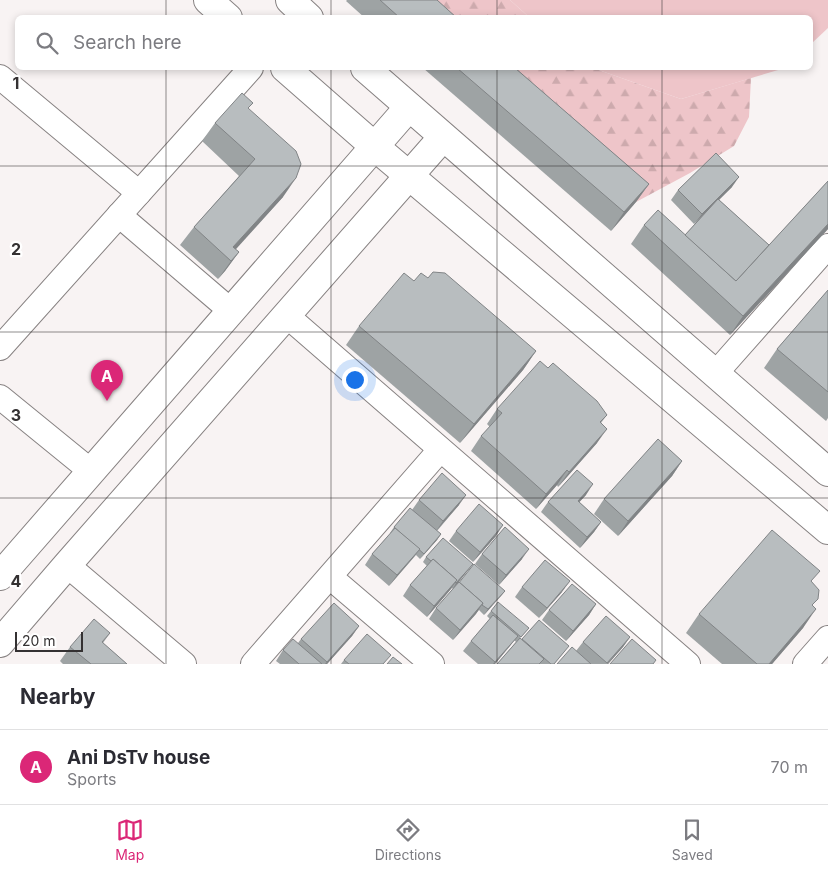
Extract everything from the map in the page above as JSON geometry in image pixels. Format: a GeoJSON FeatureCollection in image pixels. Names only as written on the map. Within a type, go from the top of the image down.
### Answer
{"type":"FeatureCollection","features":[{"type":"Feature","properties":{"kind":"main road"},"geometry":{"type":"LineString","coordinates":[[208,0],[225,15]]}},
{"type":"Feature","properties":{"kind":"main road"},"geometry":{"type":"LineString","coordinates":[[290,0],[306,15]]}},
{"type":"Feature","properties":{"kind":"main road"},"geometry":{"type":"LineString","coordinates":[[287,70],[374,146],[411,175],[828,530]]}},
{"type":"Feature","properties":{"kind":"main road"},"geometry":{"type":"LineString","coordinates":[[367,70],[828,472]]}},
{"type":"Feature","properties":{"kind":"main road"},"geometry":{"type":"LineString","coordinates":[[6,566],[92,472],[230,310],[409,107]]}},
{"type":"Feature","properties":{"kind":"main road"},"geometry":{"type":"LineString","coordinates":[[0,643],[444,137]]}},
{"type":"Feature","properties":{"kind":"main road"},"geometry":{"type":"LineString","coordinates":[[6,566],[59,574]]}},
{"type":"Feature","properties":{"kind":"street"},"geometry":{"type":"LineString","coordinates":[[0,348],[248,70]]}},
{"type":"Feature","properties":{"kind":"street"},"geometry":{"type":"LineString","coordinates":[[0,77],[139,193]]}},
{"type":"Feature","properties":{"kind":"street"},"geometry":{"type":"LineString","coordinates":[[119,215],[230,310]]}},
{"type":"Feature","properties":{"kind":"street"},"geometry":{"type":"LineString","coordinates":[[715,374],[828,246]]}},
{"type":"Feature","properties":{"kind":"street"},"geometry":{"type":"LineString","coordinates":[[286,315],[688,664]]}},
{"type":"Feature","properties":{"kind":"street"},"geometry":{"type":"LineString","coordinates":[[0,397],[92,472]]}},
{"type":"Feature","properties":{"kind":"street"},"geometry":{"type":"LineString","coordinates":[[252,664],[440,450]]}},
{"type":"Feature","properties":{"kind":"street"},"geometry":{"type":"LineString","coordinates":[[59,574],[184,664]]}},
{"type":"Feature","properties":{"kind":"street"},"geometry":{"type":"LineString","coordinates":[[330,577],[432,664]]}},
{"type":"Feature","properties":{"kind":"street"},"geometry":{"type":"LineString","coordinates":[[805,664],[828,638]]}},
{"type":"Feature","properties":{"kind":"green space"},"geometry":{"type":"Polygon","coordinates":[[[402,0],[510,0],[527,15],[420,15],[402,0]]]}},
{"type":"Feature","properties":{"kind":"green space"},"geometry":{"type":"Polygon","coordinates":[[[510,0],[828,0],[828,28],[813,42],[813,15],[527,15],[510,0]]]}},
{"type":"Feature","properties":{"kind":"green space"},"geometry":{"type":"Polygon","coordinates":[[[482,70],[599,70],[681,99],[751,78],[749,117],[734,146],[690,173],[636,202],[482,70]]]}},
{"type":"Feature","properties":{"kind":"green space"},"geometry":{"type":"Polygon","coordinates":[[[599,70],[778,70],[681,99],[599,70]]]}},
{"type":"Feature","properties":{"kind":"building"},"geometry":{"type":"Polygon","coordinates":[[[380,0],[437,0],[454,15],[397,15],[380,0]]]}},
{"type":"Feature","properties":{"kind":"building"},"geometry":{"type":"Polygon","coordinates":[[[459,70],[517,70],[649,184],[624,212],[459,70]]]}},
{"type":"Feature","properties":{"kind":"building"},"geometry":{"type":"Polygon","coordinates":[[[242,93],[253,103],[248,108],[296,151],[301,164],[296,178],[233,247],[239,252],[231,261],[194,227],[255,159],[215,123],[242,93]]]}},
{"type":"Feature","properties":{"kind":"building"},"geometry":{"type":"Polygon","coordinates":[[[716,153],[739,177],[702,214],[678,190],[716,153]]]}},
{"type":"Feature","properties":{"kind":"building"},"geometry":{"type":"Polygon","coordinates":[[[828,181],[828,224],[743,316],[644,225],[658,210],[736,281],[828,181]]]}},
{"type":"Feature","properties":{"kind":"building"},"geometry":{"type":"Polygon","coordinates":[[[718,199],[769,245],[736,281],[685,235],[718,199]]]}},
{"type":"Feature","properties":{"kind":"building"},"geometry":{"type":"Polygon","coordinates":[[[433,272],[445,273],[536,351],[474,424],[359,326],[404,273],[414,281],[421,273],[428,278],[433,272]]]}},
{"type":"Feature","properties":{"kind":"building"},"geometry":{"type":"Polygon","coordinates":[[[828,290],[828,392],[777,349],[828,290]]]}},
{"type":"Feature","properties":{"kind":"building"},"geometry":{"type":"Polygon","coordinates":[[[540,361],[548,368],[553,363],[597,401],[607,415],[600,422],[607,429],[569,472],[567,470],[546,494],[481,436],[502,413],[497,409],[540,361]]]}},
{"type":"Feature","properties":{"kind":"building"},"geometry":{"type":"Polygon","coordinates":[[[658,439],[682,461],[628,521],[604,499],[658,439]]]}},
{"type":"Feature","properties":{"kind":"building"},"geometry":{"type":"Polygon","coordinates":[[[577,470],[593,484],[578,501],[601,522],[587,537],[548,502],[577,470]]]}},
{"type":"Feature","properties":{"kind":"building"},"geometry":{"type":"Polygon","coordinates":[[[442,473],[466,495],[443,521],[419,500],[442,473]]]}},
{"type":"Feature","properties":{"kind":"building"},"geometry":{"type":"Polygon","coordinates":[[[479,504],[503,525],[480,552],[456,531],[479,504]]]}},
{"type":"Feature","properties":{"kind":"building"},"geometry":{"type":"Polygon","coordinates":[[[410,508],[441,534],[424,554],[394,527],[410,508]]]}},
{"type":"Feature","properties":{"kind":"building"},"geometry":{"type":"Polygon","coordinates":[[[505,527],[529,549],[506,575],[482,554],[505,527]]]}},
{"type":"Feature","properties":{"kind":"building"},"geometry":{"type":"Polygon","coordinates":[[[395,528],[420,549],[397,575],[372,554],[395,528]]]}},
{"type":"Feature","properties":{"kind":"building"},"geometry":{"type":"Polygon","coordinates":[[[772,530],[820,571],[811,581],[819,590],[818,599],[812,605],[816,609],[769,664],[757,664],[699,614],[772,530]]]}},
{"type":"Feature","properties":{"kind":"building"},"geometry":{"type":"Polygon","coordinates":[[[443,538],[473,564],[456,583],[457,580],[433,559],[431,561],[426,557],[443,538]]]}},
{"type":"Feature","properties":{"kind":"building"},"geometry":{"type":"Polygon","coordinates":[[[433,559],[457,580],[434,606],[410,585],[433,559]]]}},
{"type":"Feature","properties":{"kind":"building"},"geometry":{"type":"Polygon","coordinates":[[[545,560],[570,581],[547,608],[522,587],[545,560]]]}},
{"type":"Feature","properties":{"kind":"building"},"geometry":{"type":"Polygon","coordinates":[[[474,564],[505,591],[488,609],[459,582],[474,564]]]}},
{"type":"Feature","properties":{"kind":"building"},"geometry":{"type":"Polygon","coordinates":[[[459,582],[483,603],[460,630],[436,608],[459,582]]]}},
{"type":"Feature","properties":{"kind":"building"},"geometry":{"type":"Polygon","coordinates":[[[572,584],[596,604],[573,631],[549,610],[572,584]]]}},
{"type":"Feature","properties":{"kind":"building"},"geometry":{"type":"Polygon","coordinates":[[[498,602],[529,628],[521,637],[491,611],[498,602]]]}},
{"type":"Feature","properties":{"kind":"building"},"geometry":{"type":"Polygon","coordinates":[[[334,603],[359,626],[327,662],[301,639],[334,603]]]}},
{"type":"Feature","properties":{"kind":"building"},"geometry":{"type":"Polygon","coordinates":[[[493,615],[518,636],[495,662],[471,641],[493,615]]]}},
{"type":"Feature","properties":{"kind":"building"},"geometry":{"type":"Polygon","coordinates":[[[606,616],[630,637],[607,663],[583,642],[606,616]]]}},
{"type":"Feature","properties":{"kind":"building"},"geometry":{"type":"Polygon","coordinates":[[[94,619],[110,633],[102,642],[127,664],[91,664],[70,647],[94,619]]]}},
{"type":"Feature","properties":{"kind":"building"},"geometry":{"type":"Polygon","coordinates":[[[539,620],[569,646],[554,664],[551,664],[522,639],[539,620]]]}},
{"type":"Feature","properties":{"kind":"building"},"geometry":{"type":"Polygon","coordinates":[[[367,634],[391,655],[383,664],[349,664],[344,660],[367,634]]]}},
{"type":"Feature","properties":{"kind":"building"},"geometry":{"type":"Polygon","coordinates":[[[520,638],[544,659],[539,664],[497,664],[520,638]]]}},
{"type":"Feature","properties":{"kind":"building"},"geometry":{"type":"Polygon","coordinates":[[[293,639],[322,664],[299,664],[283,650],[293,639]]]}},
{"type":"Feature","properties":{"kind":"building"},"geometry":{"type":"Polygon","coordinates":[[[632,639],[656,660],[653,664],[610,664],[632,639]]]}},
{"type":"Feature","properties":{"kind":"building"},"geometry":{"type":"Polygon","coordinates":[[[572,647],[591,664],[557,664],[572,647]]]}},
{"type":"Feature","properties":{"kind":"building"},"geometry":{"type":"Polygon","coordinates":[[[393,657],[402,664],[387,664],[393,657]]]}},
{"type":"Feature","properties":{"kind":"place","name":"Ani DsTv house"},"geometry":{"type":"Point","coordinates":[107,401]}}]}
